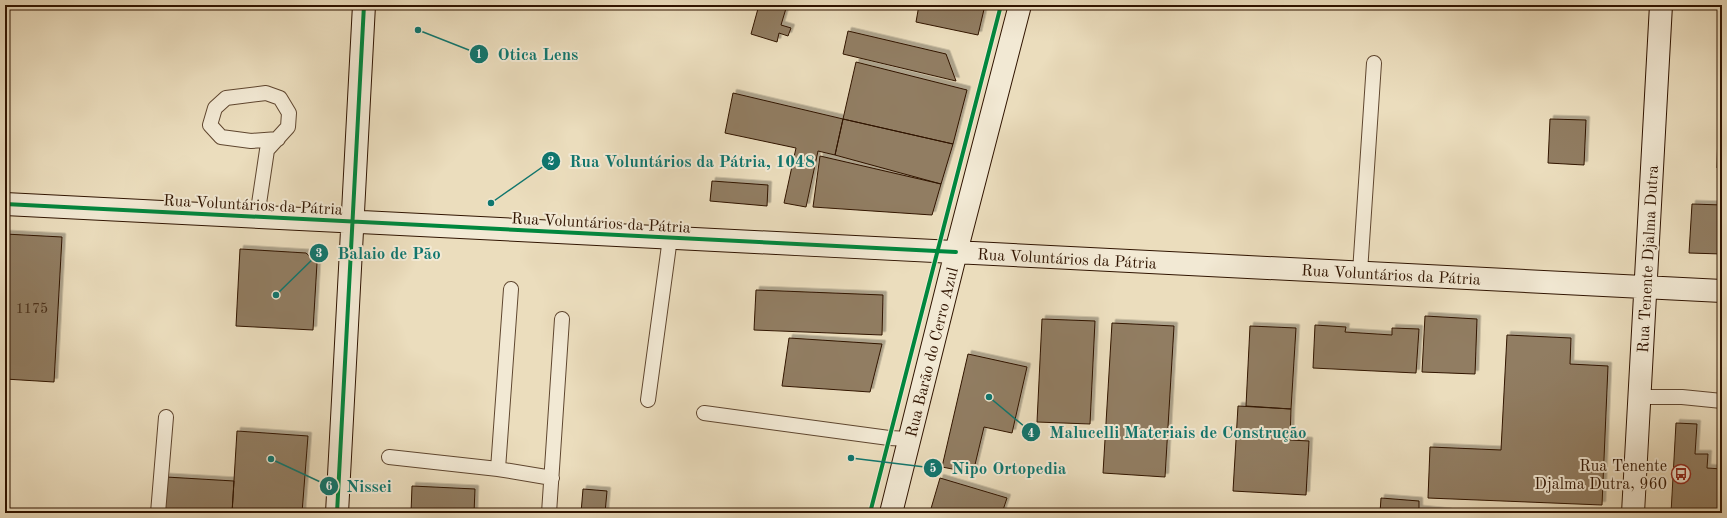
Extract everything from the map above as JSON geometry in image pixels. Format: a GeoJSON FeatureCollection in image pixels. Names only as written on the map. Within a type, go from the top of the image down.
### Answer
{"type":"FeatureCollection","features":[{"type":"Feature","properties":{"kind":"main road"},"geometry":{"type":"LineString","coordinates":[[337,513],[364,5]]}},
{"type":"Feature","properties":{"kind":"main road","name":"Rua Barão do Cerro Azul"},"geometry":{"type":"LineString","coordinates":[[891,513],[956,252],[1020,5]]}},
{"type":"Feature","properties":{"kind":"main road","name":"Rua Tenente Djalma Dutra"},"geometry":{"type":"LineString","coordinates":[[1633,513],[1661,5]]}},
{"type":"Feature","properties":{"kind":"main road","name":"Rua Voluntários da Pátria"},"geometry":{"type":"LineString","coordinates":[[5,204],[1722,291]]}},
{"type":"Feature","properties":{"kind":"lane"},"geometry":{"type":"LineString","coordinates":[[1360,272],[1374,63]]}},
{"type":"Feature","properties":{"kind":"lane"},"geometry":{"type":"LineString","coordinates":[[257,217],[268,150],[278,139],[288,128],[289,112],[280,98],[266,93],[226,98],[214,108],[210,125],[221,137],[251,141],[278,139]]}},
{"type":"Feature","properties":{"kind":"lane"},"geometry":{"type":"LineString","coordinates":[[648,400],[670,238]]}},
{"type":"Feature","properties":{"kind":"lane"},"geometry":{"type":"LineString","coordinates":[[498,470],[511,289]]}},
{"type":"Feature","properties":{"kind":"lane"},"geometry":{"type":"LineString","coordinates":[[549,513],[562,319]]}},
{"type":"Feature","properties":{"kind":"lane"},"geometry":{"type":"LineString","coordinates":[[1640,397],[1682,397],[1722,401]]}},
{"type":"Feature","properties":{"kind":"lane"},"geometry":{"type":"LineString","coordinates":[[704,413],[890,438],[910,439]]}},
{"type":"Feature","properties":{"kind":"lane"},"geometry":{"type":"LineString","coordinates":[[158,513],[166,417]]}},
{"type":"Feature","properties":{"kind":"lane"},"geometry":{"type":"LineString","coordinates":[[389,457],[552,478]]}},
{"type":"Feature","properties":{"kind":"building"},"geometry":{"type":"Polygon","coordinates":[[[759,5],[787,5],[781,25],[791,28],[788,36],[779,33],[777,42],[751,34],[759,5]]]}},
{"type":"Feature","properties":{"kind":"building"},"geometry":{"type":"Polygon","coordinates":[[[919,5],[985,5],[978,35],[916,22],[919,5]]]}},
{"type":"Feature","properties":{"kind":"building"},"geometry":{"type":"Polygon","coordinates":[[[848,31],[946,54],[956,81],[843,54],[848,31]]]}},
{"type":"Feature","properties":{"kind":"building"},"geometry":{"type":"Polygon","coordinates":[[[856,62],[967,90],[953,144],[843,119],[856,62]]]}},
{"type":"Feature","properties":{"kind":"building"},"geometry":{"type":"Polygon","coordinates":[[[733,93],[843,119],[835,155],[818,151],[806,207],[784,203],[796,148],[725,133],[733,93]]]}},
{"type":"Feature","properties":{"kind":"building"},"geometry":{"type":"Polygon","coordinates":[[[843,119],[953,144],[941,184],[835,155],[843,119]]]}},
{"type":"Feature","properties":{"kind":"building"},"geometry":{"type":"Polygon","coordinates":[[[1550,119],[1586,120],[1584,165],[1548,163],[1550,119]]]}},
{"type":"Feature","properties":{"kind":"building"},"geometry":{"type":"Polygon","coordinates":[[[1718,128],[1722,128],[1722,168],[1717,168],[1718,128]]]}},
{"type":"Feature","properties":{"kind":"building"},"geometry":{"type":"Polygon","coordinates":[[[820,156],[941,184],[932,215],[813,207],[820,156]]]}},
{"type":"Feature","properties":{"kind":"building"},"geometry":{"type":"Polygon","coordinates":[[[712,181],[768,185],[767,206],[710,201],[712,181]]]}},
{"type":"Feature","properties":{"kind":"building"},"geometry":{"type":"Polygon","coordinates":[[[1692,204],[1722,205],[1722,254],[1689,253],[1692,204]]]}},
{"type":"Feature","properties":{"kind":"building"},"geometry":{"type":"Polygon","coordinates":[[[5,234],[62,237],[54,382],[5,379],[5,234]]]}},
{"type":"Feature","properties":{"kind":"building"},"geometry":{"type":"Polygon","coordinates":[[[240,249],[306,253],[317,263],[313,330],[236,326],[240,249]]]}},
{"type":"Feature","properties":{"kind":"building"},"geometry":{"type":"Polygon","coordinates":[[[756,290],[883,295],[882,335],[754,330],[756,290]]]}},
{"type":"Feature","properties":{"kind":"building"},"geometry":{"type":"Polygon","coordinates":[[[1425,316],[1477,319],[1475,374],[1422,372],[1425,316]]]}},
{"type":"Feature","properties":{"kind":"building"},"geometry":{"type":"Polygon","coordinates":[[[1042,319],[1095,321],[1090,424],[1037,422],[1042,319]]]}},
{"type":"Feature","properties":{"kind":"building"},"geometry":{"type":"Polygon","coordinates":[[[1112,323],[1174,326],[1165,477],[1103,473],[1112,323]]]}},
{"type":"Feature","properties":{"kind":"building"},"geometry":{"type":"Polygon","coordinates":[[[1315,325],[1346,327],[1345,332],[1392,335],[1392,328],[1419,329],[1416,373],[1313,368],[1315,325]]]}},
{"type":"Feature","properties":{"kind":"building"},"geometry":{"type":"Polygon","coordinates":[[[1250,326],[1296,328],[1291,409],[1246,406],[1250,326]]]}},
{"type":"Feature","properties":{"kind":"building"},"geometry":{"type":"Polygon","coordinates":[[[1507,335],[1571,338],[1570,364],[1608,366],[1602,505],[1428,498],[1430,447],[1501,450],[1507,335]]]}},
{"type":"Feature","properties":{"kind":"building"},"geometry":{"type":"Polygon","coordinates":[[[789,338],[882,344],[870,392],[782,386],[789,338]]]}},
{"type":"Feature","properties":{"kind":"building"},"geometry":{"type":"Polygon","coordinates":[[[968,354],[1027,367],[1012,433],[984,427],[973,473],[942,467],[968,354]]]}},
{"type":"Feature","properties":{"kind":"building"},"geometry":{"type":"Polygon","coordinates":[[[1238,406],[1291,409],[1290,440],[1309,441],[1306,495],[1233,491],[1238,406]]]}},
{"type":"Feature","properties":{"kind":"building"},"geometry":{"type":"Polygon","coordinates":[[[1676,423],[1697,424],[1695,454],[1708,454],[1707,468],[1722,469],[1722,513],[1671,513],[1676,423]]]}},
{"type":"Feature","properties":{"kind":"building"},"geometry":{"type":"Polygon","coordinates":[[[237,431],[308,436],[302,513],[232,513],[237,431]]]}},
{"type":"Feature","properties":{"kind":"building"},"geometry":{"type":"Polygon","coordinates":[[[166,477],[234,481],[232,513],[164,513],[166,477]]]}},
{"type":"Feature","properties":{"kind":"building"},"geometry":{"type":"Polygon","coordinates":[[[940,478],[1007,498],[1002,513],[930,512],[940,478]]]}},
{"type":"Feature","properties":{"kind":"building"},"geometry":{"type":"Polygon","coordinates":[[[412,486],[475,489],[474,513],[411,513],[412,486]]]}},
{"type":"Feature","properties":{"kind":"building"},"geometry":{"type":"Polygon","coordinates":[[[583,489],[607,491],[605,513],[581,513],[583,489]]]}},
{"type":"Feature","properties":{"kind":"building"},"geometry":{"type":"Polygon","coordinates":[[[1381,498],[1419,501],[1419,509],[1448,513],[1380,513],[1381,498]]]}},
{"type":"Feature","properties":{"kind":"cycle path"},"geometry":{"type":"LineString","coordinates":[[337,513],[364,5]]}},
{"type":"Feature","properties":{"kind":"cycle path"},"geometry":{"type":"LineString","coordinates":[[870,513],[1001,5]]}},
{"type":"Feature","properties":{"kind":"cycle path"},"geometry":{"type":"LineString","coordinates":[[5,204],[956,252]]}},
{"type":"Feature","properties":{"kind":"place","name":"Otica Lens"},"geometry":{"type":"Point","coordinates":[418,30]}},
{"type":"Feature","properties":{"kind":"place","name":"Rua Voluntários da Pátria, 1048"},"geometry":{"type":"Point","coordinates":[491,203]}},
{"type":"Feature","properties":{"kind":"place","name":"Balaio de Pão"},"geometry":{"type":"Point","coordinates":[276,295]}},
{"type":"Feature","properties":{"kind":"place","name":"Malucelli Materiais de Construção"},"geometry":{"type":"Point","coordinates":[989,397]}},
{"type":"Feature","properties":{"kind":"place","name":"Nipo Ortopedia"},"geometry":{"type":"Point","coordinates":[851,458]}},
{"type":"Feature","properties":{"kind":"place","name":"Nissei"},"geometry":{"type":"Point","coordinates":[271,459]}},
{"type":"Feature","properties":{"kind":"place","name":"Rua Tenente Djalma Dutra, 960"},"geometry":{"type":"Point","coordinates":[1681,474]}}]}
